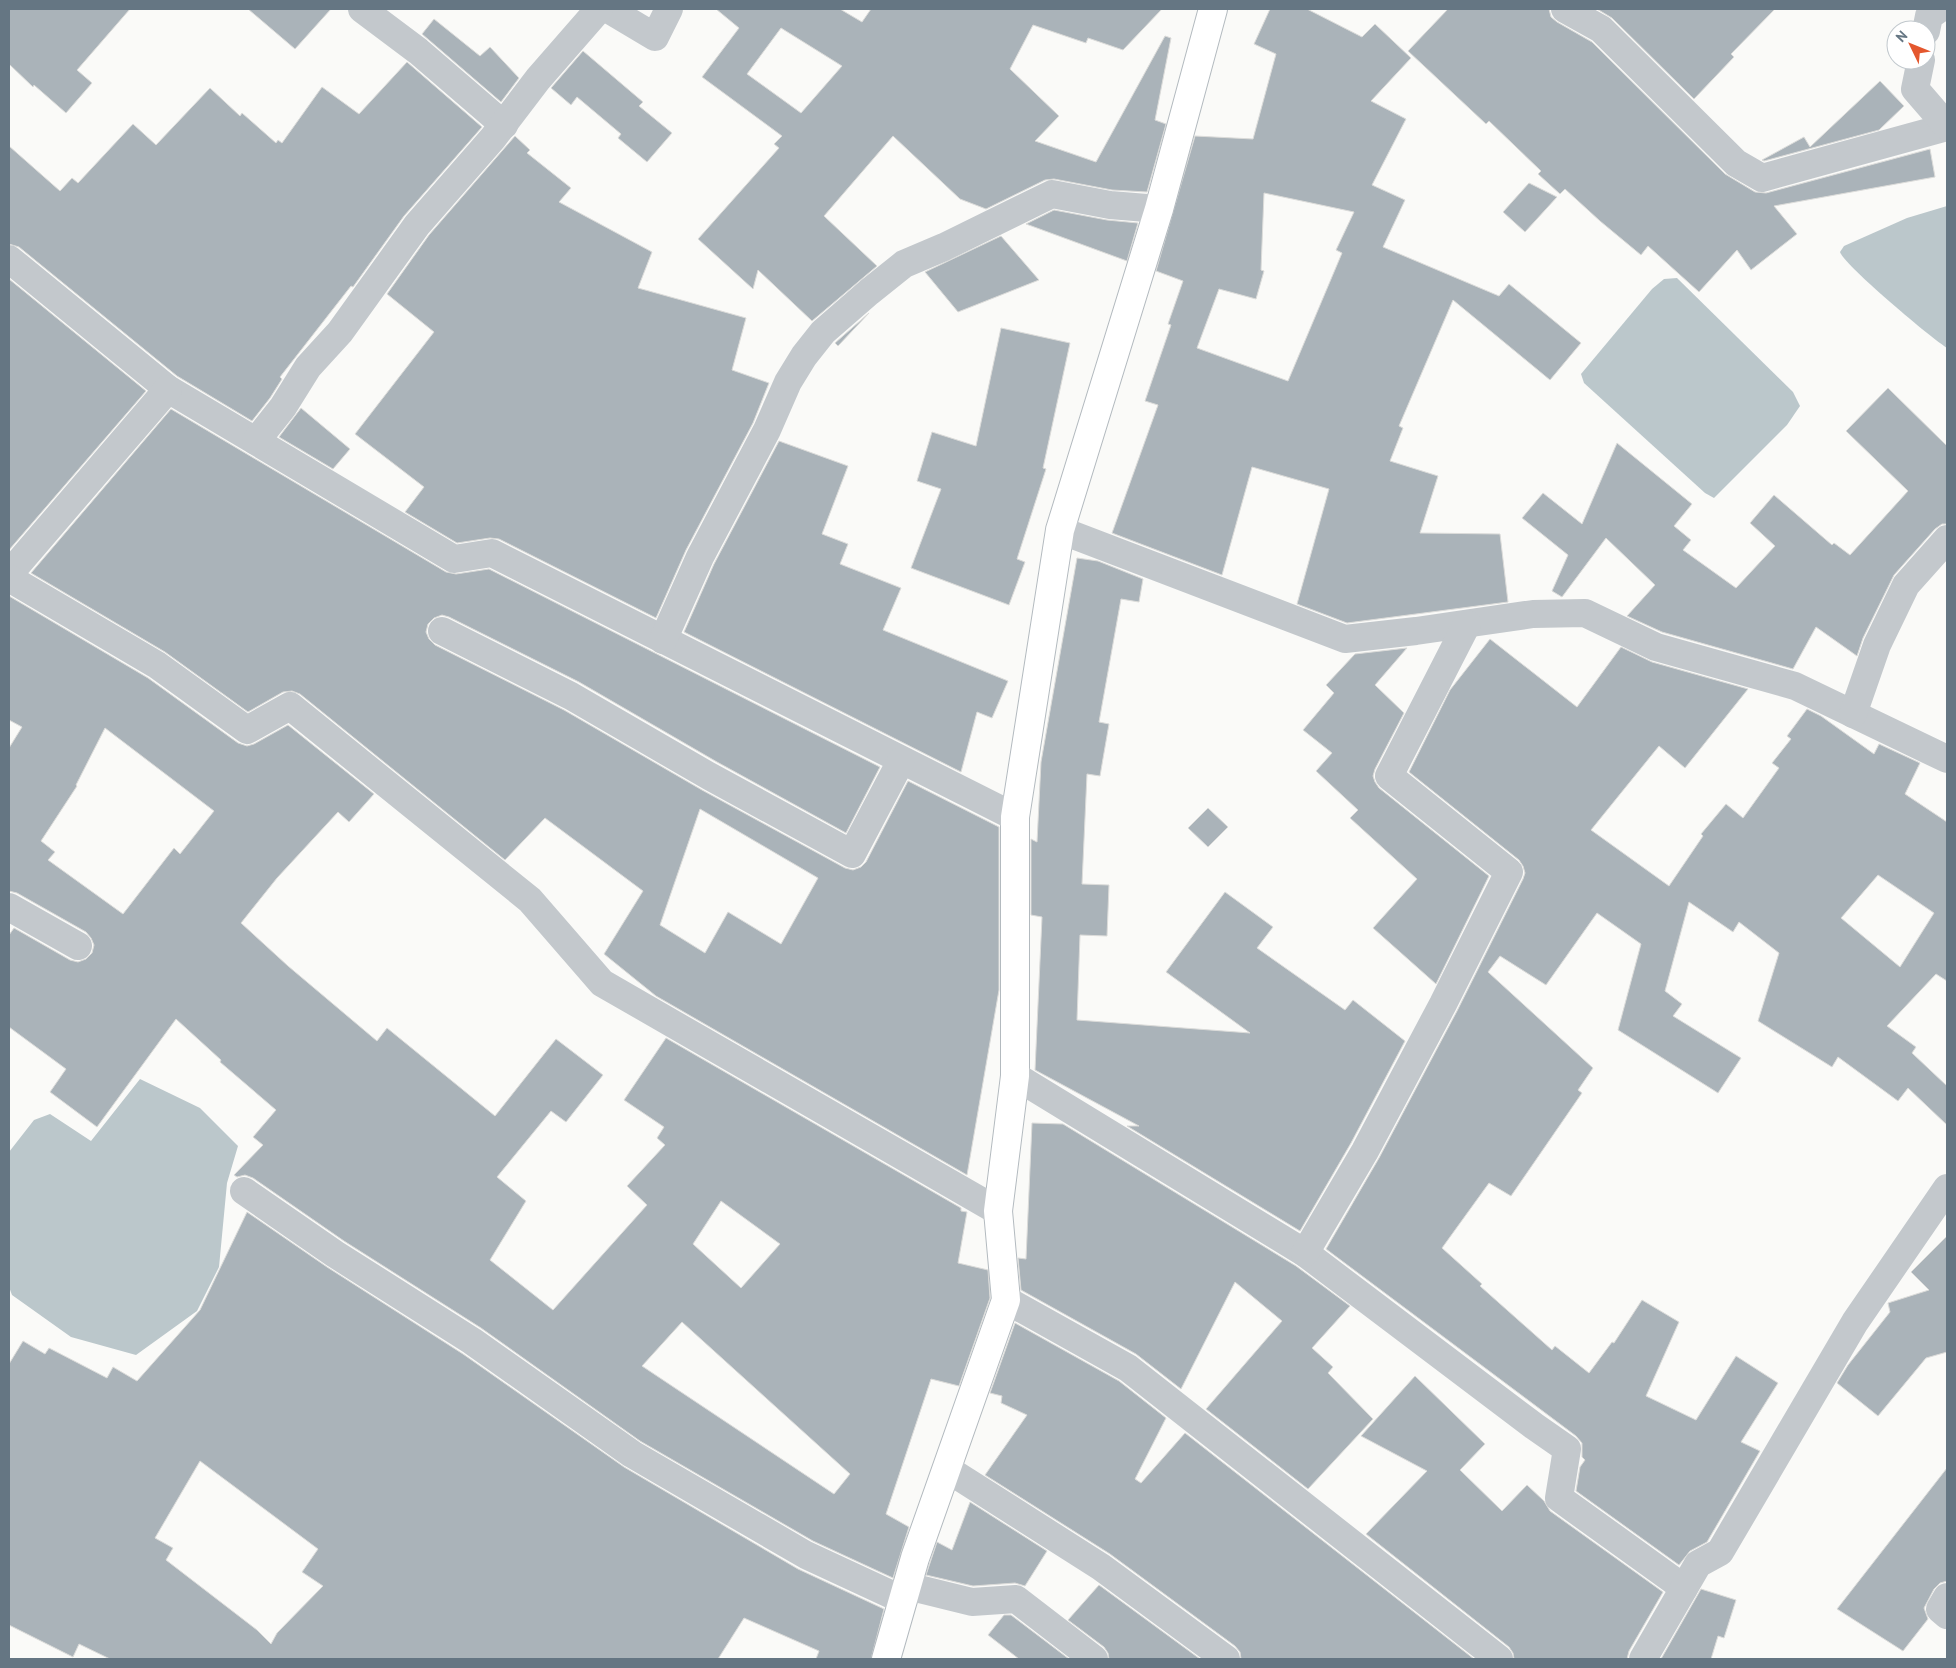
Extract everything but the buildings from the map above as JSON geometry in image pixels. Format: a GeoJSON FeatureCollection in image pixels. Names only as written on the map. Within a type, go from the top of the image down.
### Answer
{"type":"FeatureCollection","features":[{"type":"Feature","properties":{"kind":"main road"},"geometry":{"type":"LineString","coordinates":[[886,1659],[915,1558],[1006,1300],[998,1211],[1015,1076],[1015,817],[1060,530],[1158,209],[1213,9]]}},
{"type":"Feature","properties":{"kind":"street"},"geometry":{"type":"LineString","coordinates":[[362,9],[418,51],[504,125]]}},
{"type":"Feature","properties":{"kind":"street"},"geometry":{"type":"LineString","coordinates":[[256,441],[283,407],[308,367],[340,332],[417,225],[504,125],[538,79],[599,9]]}},
{"type":"Feature","properties":{"kind":"street"},"geometry":{"type":"LineString","coordinates":[[608,9],[655,37],[669,9]]}},
{"type":"Feature","properties":{"kind":"street"},"geometry":{"type":"LineString","coordinates":[[1565,9],[1600,29],[1736,163],[1762,178],[1947,127],[1915,88],[1919,70]]}},
{"type":"Feature","properties":{"kind":"street"},"geometry":{"type":"LineString","coordinates":[[1928,20],[1929,16],[1939,9]]}},
{"type":"Feature","properties":{"kind":"street"},"geometry":{"type":"LineString","coordinates":[[663,640],[700,556],[766,430],[788,382],[804,356],[823,332],[904,264],[944,247],[1052,194],[1110,206],[1158,209]]}},
{"type":"Feature","properties":{"kind":"street"},"geometry":{"type":"LineString","coordinates":[[9,259],[168,389],[454,560],[492,553],[1015,817]]}},
{"type":"Feature","properties":{"kind":"street"},"geometry":{"type":"LineString","coordinates":[[9,574],[168,389]]}},
{"type":"Feature","properties":{"kind":"street"},"geometry":{"type":"LineString","coordinates":[[1060,530],[1345,639],[1533,614],[1585,613],[1656,647],[1795,686],[1947,759]]}},
{"type":"Feature","properties":{"kind":"street"},"geometry":{"type":"LineString","coordinates":[[1853,714],[1877,645],[1906,585],[1947,539]]}},
{"type":"Feature","properties":{"kind":"street"},"geometry":{"type":"LineString","coordinates":[[9,578],[157,665],[247,730],[290,706],[530,900],[602,983],[998,1211]]}},
{"type":"Feature","properties":{"kind":"street"},"geometry":{"type":"LineString","coordinates":[[1305,1253],[1374,1133],[1443,1004],[1509,872],[1389,776],[1467,624]]}},
{"type":"Feature","properties":{"kind":"street"},"geometry":{"type":"LineString","coordinates":[[442,631],[571,696],[709,776],[852,854],[901,761]]}},
{"type":"Feature","properties":{"kind":"street"},"geometry":{"type":"LineString","coordinates":[[9,908],[78,946]]}},
{"type":"Feature","properties":{"kind":"street"},"geometry":{"type":"LineString","coordinates":[[1015,1076],[1305,1253],[1567,1449],[1559,1498],[1684,1588]]}},
{"type":"Feature","properties":{"kind":"street"},"geometry":{"type":"LineString","coordinates":[[1643,1659],[1698,1564],[1720,1552],[1855,1322],[1947,1188]]}},
{"type":"Feature","properties":{"kind":"street"},"geometry":{"type":"LineString","coordinates":[[244,1191],[335,1254],[472,1341],[632,1454],[806,1555],[905,1593],[972,1602],[1016,1599],[1094,1659]]}},
{"type":"Feature","properties":{"kind":"street"},"geometry":{"type":"LineString","coordinates":[[1006,1300],[1128,1368],[1499,1659]]}},
{"type":"Feature","properties":{"kind":"street"},"geometry":{"type":"LineString","coordinates":[[947,1469],[1101,1567],[1226,1659]]}},
{"type":"Feature","properties":{"kind":"street"},"geometry":{"type":"LineString","coordinates":[[1947,1597],[1940,1609],[1947,1615]]}},
{"type":"Feature","properties":{"kind":"shaded area"},"geometry":{"type":"Polygon","coordinates":[[[1947,206],[1947,348],[1907,317],[1871,285],[1840,252],[1844,246],[1907,218],[1947,206]]]}},
{"type":"Feature","properties":{"kind":"shaded area"},"geometry":{"type":"Polygon","coordinates":[[[1677,278],[1793,392],[1800,406],[1787,425],[1714,498],[1705,493],[1584,383],[1581,374],[1652,289],[1664,279],[1677,278]]]}},
{"type":"Feature","properties":{"kind":"shaded area"},"geometry":{"type":"Polygon","coordinates":[[[140,1079],[200,1108],[238,1146],[227,1183],[219,1267],[197,1311],[136,1355],[71,1337],[12,1295],[9,1287],[9,1152],[34,1120],[50,1114],[91,1141],[140,1079]]]}}]}
